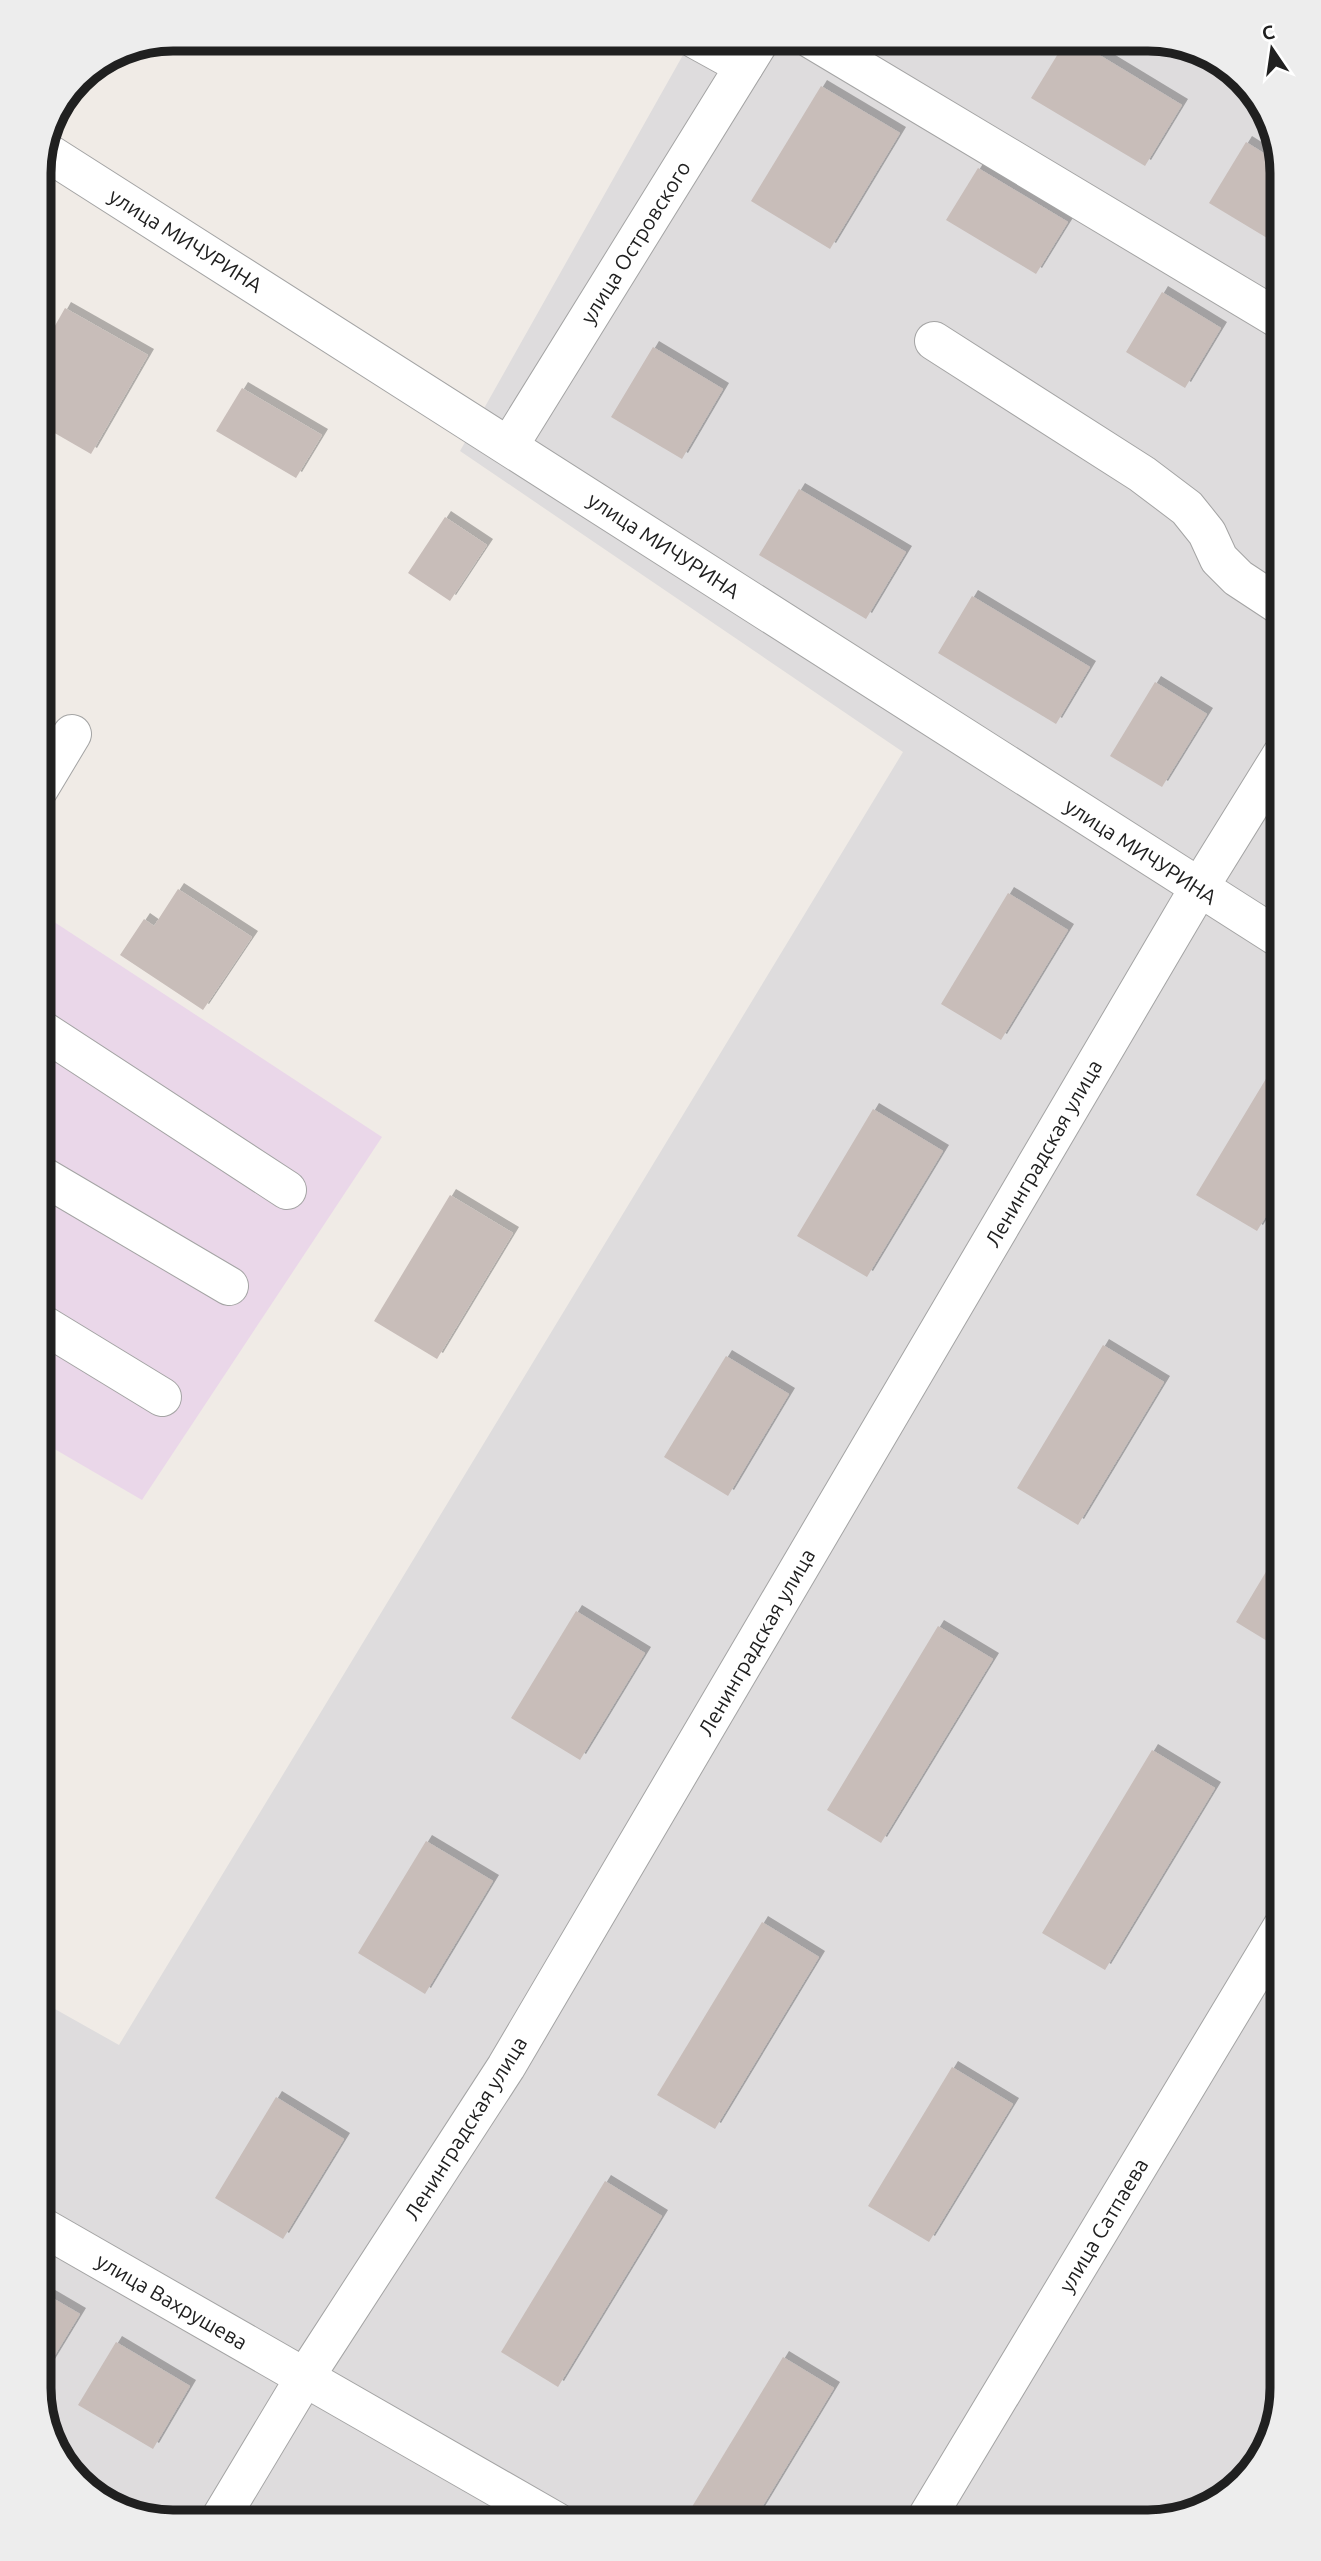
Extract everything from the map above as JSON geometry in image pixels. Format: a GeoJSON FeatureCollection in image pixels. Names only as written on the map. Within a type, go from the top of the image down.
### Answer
{"type":"FeatureCollection","features":[{"type":"Feature","properties":{"kind":"street"},"geometry":{"type":"LineString","coordinates":[[831,51],[1270,313]]}},
{"type":"Feature","properties":{"kind":"street","name":"улица Островского"},"geometry":{"type":"LineString","coordinates":[[509,446],[752,52]]}},
{"type":"Feature","properties":{"kind":"street","name":"улица МИЧУРИНА"},"geometry":{"type":"LineString","coordinates":[[53,156],[1270,932]]}},
{"type":"Feature","properties":{"kind":"street"},"geometry":{"type":"LineString","coordinates":[[934,341],[1142,474],[1186,508],[1207,533],[1219,559],[1238,578],[1270,599]]}},
{"type":"Feature","properties":{"kind":"street"},"geometry":{"type":"LineString","coordinates":[[51,769],[72,734]]}},
{"type":"Feature","properties":{"kind":"street","name":"Ленинградская улица"},"geometry":{"type":"LineString","coordinates":[[225,2510],[305,2377],[506,2067],[1199,888],[1270,775]]}},
{"type":"Feature","properties":{"kind":"street"},"geometry":{"type":"LineString","coordinates":[[51,1036],[287,1190]]}},
{"type":"Feature","properties":{"kind":"street"},"geometry":{"type":"LineString","coordinates":[[51,1181],[229,1286]]}},
{"type":"Feature","properties":{"kind":"street"},"geometry":{"type":"LineString","coordinates":[[51,1329],[162,1397]]}},
{"type":"Feature","properties":{"kind":"street","name":"улица Сатпаева"},"geometry":{"type":"LineString","coordinates":[[931,2510],[1270,1949]]}},
{"type":"Feature","properties":{"kind":"street","name":"улица Вахрушева"},"geometry":{"type":"LineString","coordinates":[[51,2232],[535,2510]]}},
{"type":"Feature","properties":{"kind":"shaded area"},"geometry":{"type":"Polygon","coordinates":[[[685,51],[1156,51],[1195,60],[1223,76],[1245,98],[1261,126],[1268,149],[1270,173],[1270,2388],[1264,2427],[1258,2442],[1235,2475],[1209,2494],[1172,2508],[1148,2510],[165,2510],[149,2508],[119,2498],[92,2480],[76,2463],[60,2435],[53,2412],[51,2007],[119,2045],[903,752],[460,451],[685,51]]]}},
{"type":"Feature","properties":{"kind":"shaded area"},"geometry":{"type":"Polygon","coordinates":[[[51,920],[382,1137],[142,1500],[51,1447],[51,920]]]}},
{"type":"Feature","properties":{"kind":"building"},"geometry":{"type":"Polygon","coordinates":[[[1060,51],[1093,51],[1182,105],[1145,166],[1031,98],[1060,51]]]}},
{"type":"Feature","properties":{"kind":"building"},"geometry":{"type":"Polygon","coordinates":[[[821,86],[900,133],[830,249],[751,201],[821,86]]]}},
{"type":"Feature","properties":{"kind":"building"},"geometry":{"type":"Polygon","coordinates":[[[1246,142],[1269,156],[1270,240],[1209,203],[1246,142]]]}},
{"type":"Feature","properties":{"kind":"building"},"geometry":{"type":"Polygon","coordinates":[[[978,168],[1068,222],[1036,274],[946,220],[978,168]]]}},
{"type":"Feature","properties":{"kind":"building"},"geometry":{"type":"Polygon","coordinates":[[[1162,292],[1221,328],[1185,388],[1126,352],[1162,292]]]}},
{"type":"Feature","properties":{"kind":"building"},"geometry":{"type":"Polygon","coordinates":[[[65,308],[148,355],[91,454],[51,431],[51,333],[65,308]]]}},
{"type":"Feature","properties":{"kind":"building"},"geometry":{"type":"Polygon","coordinates":[[[653,347],[723,389],[682,459],[611,417],[653,347]]]}},
{"type":"Feature","properties":{"kind":"building"},"geometry":{"type":"Polygon","coordinates":[[[242,388],[322,435],[296,478],[216,431],[242,388]]]}},
{"type":"Feature","properties":{"kind":"building"},"geometry":{"type":"Polygon","coordinates":[[[799,489],[906,552],[866,619],[759,555],[799,489]]]}},
{"type":"Feature","properties":{"kind":"building"},"geometry":{"type":"Polygon","coordinates":[[[445,517],[487,545],[450,601],[408,573],[445,517]]]}},
{"type":"Feature","properties":{"kind":"building"},"geometry":{"type":"Polygon","coordinates":[[[972,596],[1090,667],[1056,724],[938,653],[972,596]]]}},
{"type":"Feature","properties":{"kind":"building"},"geometry":{"type":"Polygon","coordinates":[[[1155,682],[1207,714],[1162,787],[1110,756],[1155,682]]]}},
{"type":"Feature","properties":{"kind":"building"},"geometry":{"type":"Polygon","coordinates":[[[178,889],[252,937],[203,1010],[120,955],[144,919],[154,926],[178,889]]]}},
{"type":"Feature","properties":{"kind":"building"},"geometry":{"type":"Polygon","coordinates":[[[1008,893],[1068,930],[1001,1040],[941,1004],[1008,893]]]}},
{"type":"Feature","properties":{"kind":"building"},"geometry":{"type":"Polygon","coordinates":[[[1270,1072],[1270,1210],[1257,1231],[1196,1195],[1270,1072]]]}},
{"type":"Feature","properties":{"kind":"building"},"geometry":{"type":"Polygon","coordinates":[[[873,1109],[943,1151],[867,1277],[797,1236],[873,1109]]]}},
{"type":"Feature","properties":{"kind":"building"},"geometry":{"type":"Polygon","coordinates":[[[450,1195],[513,1233],[437,1359],[374,1321],[450,1195]]]}},
{"type":"Feature","properties":{"kind":"building"},"geometry":{"type":"Polygon","coordinates":[[[1103,1345],[1164,1382],[1078,1525],[1017,1488],[1103,1345]]]}},
{"type":"Feature","properties":{"kind":"building"},"geometry":{"type":"Polygon","coordinates":[[[726,1356],[789,1394],[728,1496],[664,1457],[726,1356]]]}},
{"type":"Feature","properties":{"kind":"building"},"geometry":{"type":"Polygon","coordinates":[[[1270,1565],[1270,1643],[1236,1622],[1270,1565]]]}},
{"type":"Feature","properties":{"kind":"building"},"geometry":{"type":"Polygon","coordinates":[[[576,1611],[645,1653],[580,1760],[511,1718],[576,1611]]]}},
{"type":"Feature","properties":{"kind":"building"},"geometry":{"type":"Polygon","coordinates":[[[938,1626],[993,1659],[881,1843],[827,1810],[938,1626]]]}},
{"type":"Feature","properties":{"kind":"building"},"geometry":{"type":"Polygon","coordinates":[[[1152,1750],[1215,1788],[1105,1970],[1042,1933],[1152,1750]]]}},
{"type":"Feature","properties":{"kind":"building"},"geometry":{"type":"Polygon","coordinates":[[[426,1841],[493,1881],[425,1994],[358,1953],[426,1841]]]}},
{"type":"Feature","properties":{"kind":"building"},"geometry":{"type":"Polygon","coordinates":[[[762,1922],[819,1957],[715,2129],[657,2095],[762,1922]]]}},
{"type":"Feature","properties":{"kind":"building"},"geometry":{"type":"Polygon","coordinates":[[[952,2067],[1013,2104],[929,2242],[868,2206],[952,2067]]]}},
{"type":"Feature","properties":{"kind":"building"},"geometry":{"type":"Polygon","coordinates":[[[276,2097],[344,2139],[283,2239],[215,2198],[276,2097]]]}},
{"type":"Feature","properties":{"kind":"building"},"geometry":{"type":"Polygon","coordinates":[[[605,2181],[662,2216],[558,2387],[501,2352],[605,2181]]]}},
{"type":"Feature","properties":{"kind":"building"},"geometry":{"type":"Polygon","coordinates":[[[51,2297],[80,2314],[51,2362],[51,2297]]]}},
{"type":"Feature","properties":{"kind":"building"},"geometry":{"type":"Polygon","coordinates":[[[116,2342],[190,2386],[153,2449],[78,2405],[116,2342]]]}},
{"type":"Feature","properties":{"kind":"building"},"geometry":{"type":"Polygon","coordinates":[[[783,2357],[834,2388],[760,2510],[690,2510],[783,2357]]]}}]}
